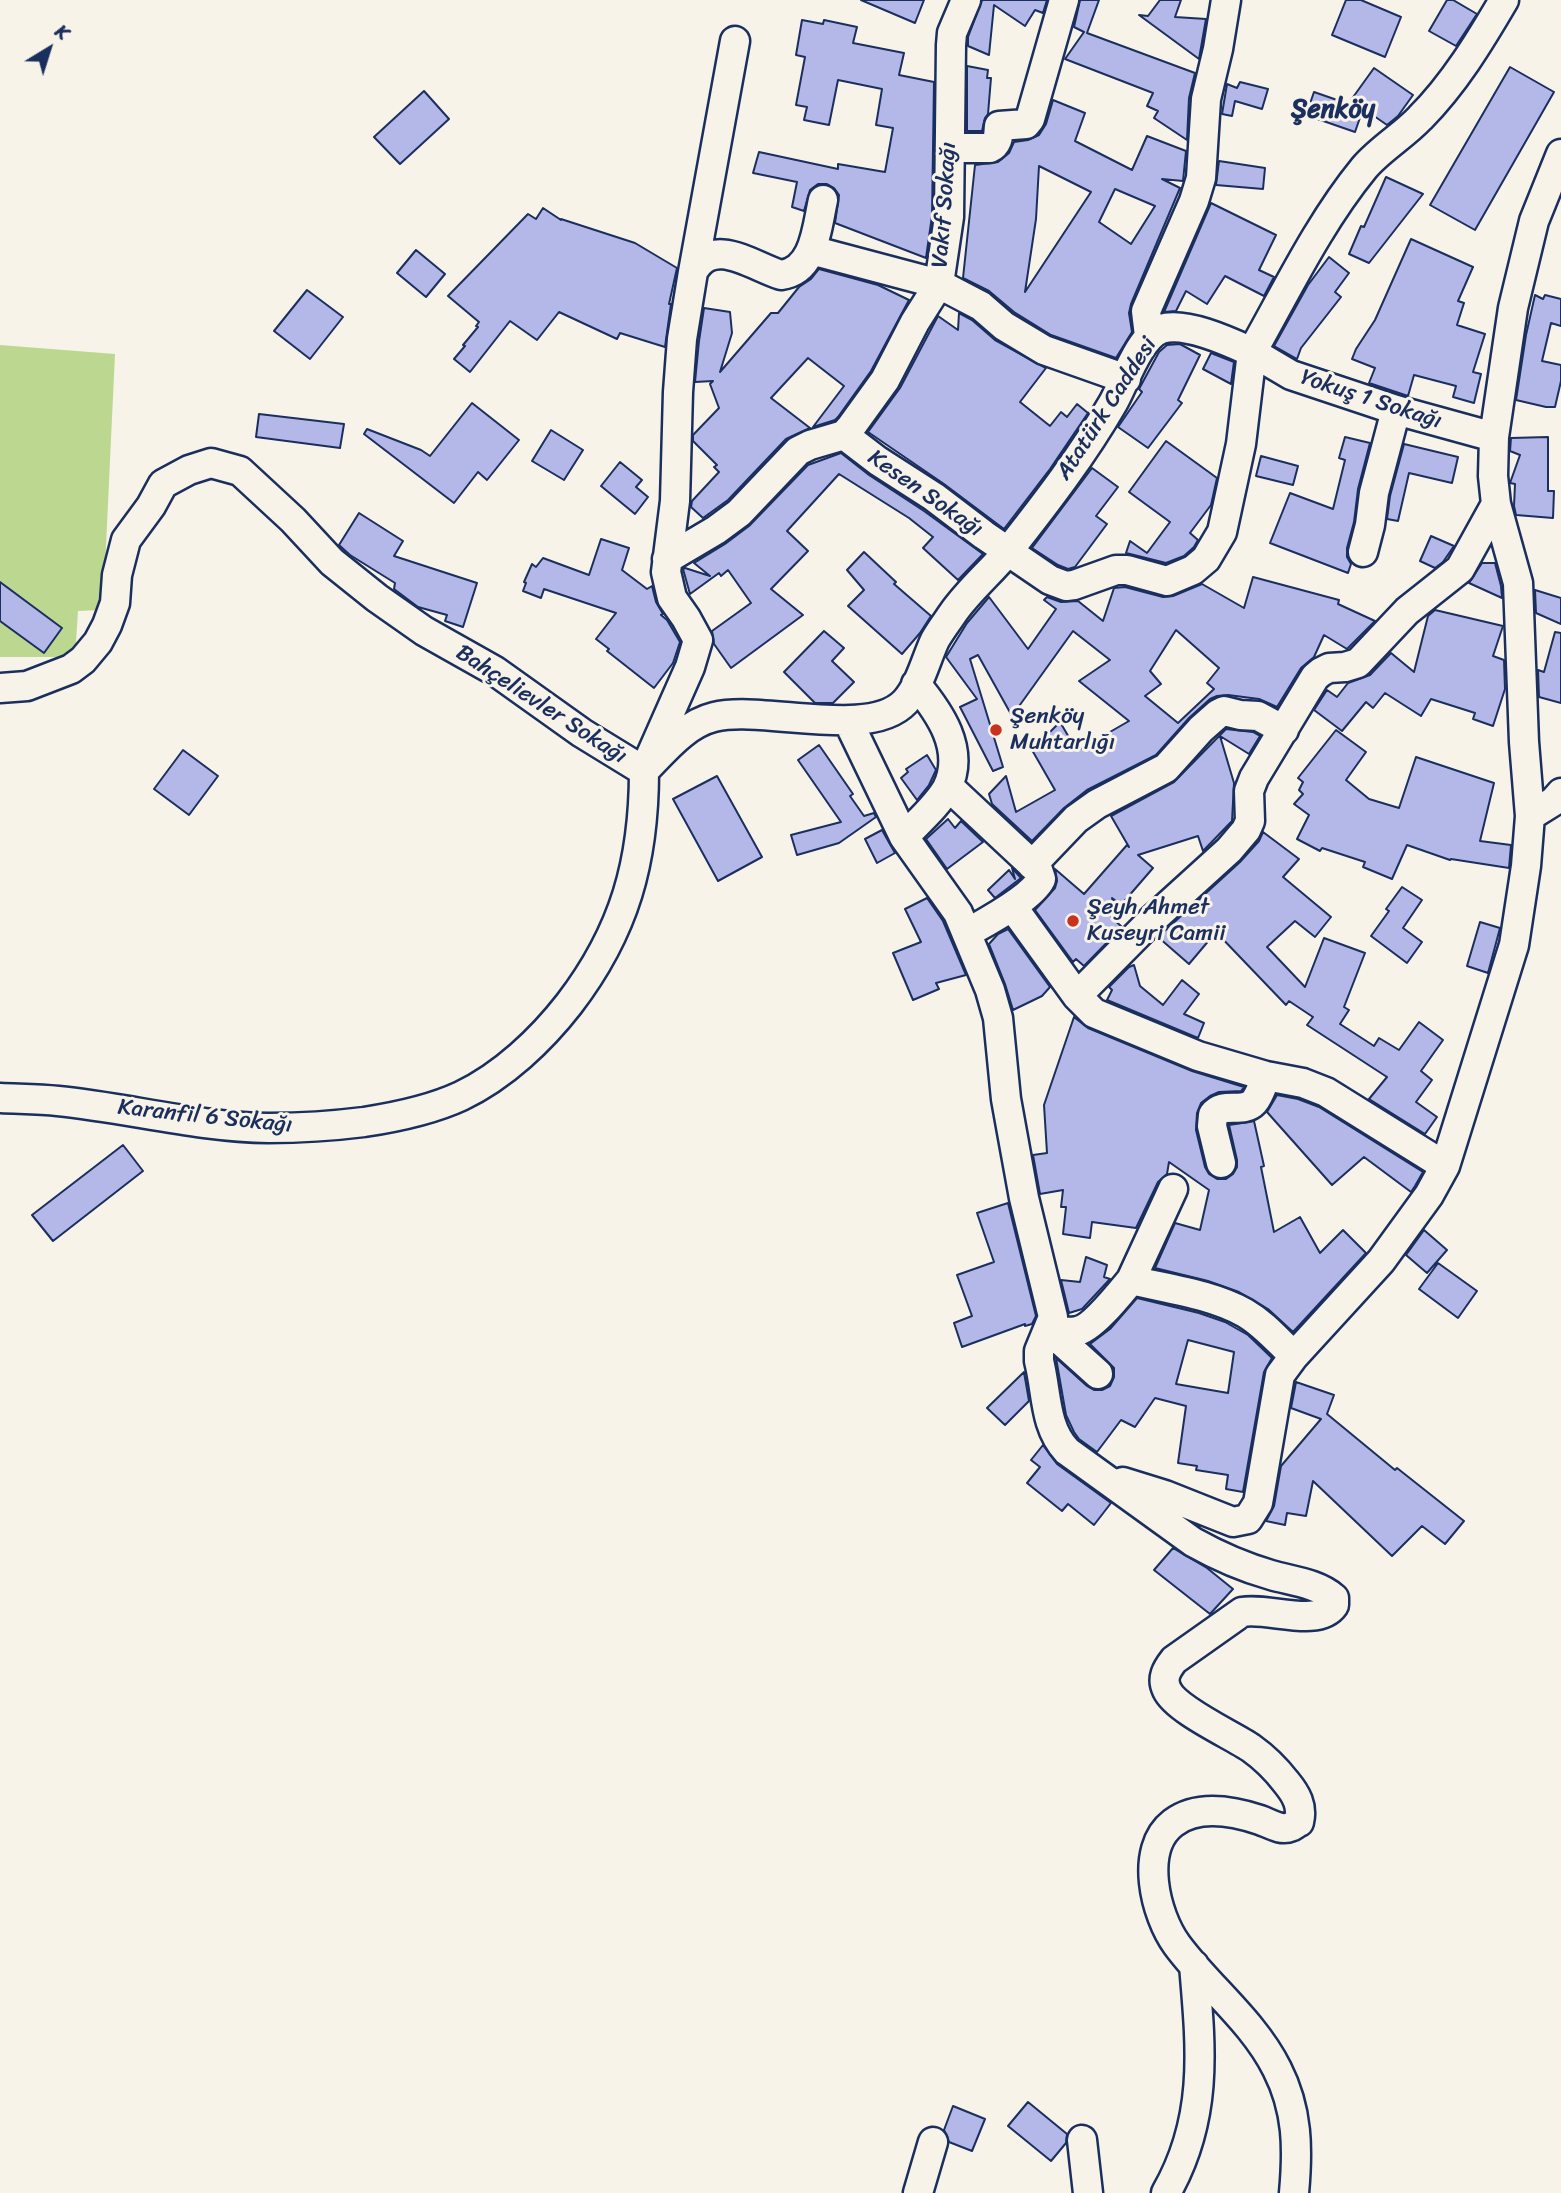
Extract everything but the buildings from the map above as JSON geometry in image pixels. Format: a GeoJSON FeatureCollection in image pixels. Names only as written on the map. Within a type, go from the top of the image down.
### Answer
{"type":"FeatureCollection","features":[{"type":"Feature","properties":{"kind":"street","name":"Vakıf Sokağı"},"geometry":{"type":"LineString","coordinates":[[967,0],[953,33],[951,45],[948,232],[939,284],[981,306],[1004,326],[1044,350],[1126,379]]}},
{"type":"Feature","properties":{"kind":"street"},"geometry":{"type":"LineString","coordinates":[[950,148],[990,148],[995,146],[999,126],[1026,124],[1030,119],[1064,0]]}},
{"type":"Feature","properties":{"kind":"street"},"geometry":{"type":"LineString","coordinates":[[1149,336],[1146,311],[1194,201],[1201,178],[1206,99],[1226,0]]}},
{"type":"Feature","properties":{"kind":"street"},"geometry":{"type":"LineString","coordinates":[[1252,352],[1350,187],[1366,166],[1422,117],[1474,51],[1504,0]]}},
{"type":"Feature","properties":{"kind":"street","name":"Bahçelievler Sokağı"},"geometry":{"type":"LineString","coordinates":[[0,688],[27,686],[71,669],[83,660],[98,642],[115,603],[117,575],[126,540],[151,506],[163,484],[189,470],[211,463],[240,471],[293,520],[332,562],[377,598],[424,631],[495,671],[582,733],[644,771],[690,667],[698,640],[672,598],[666,572],[675,501],[682,338],[735,41]]}},
{"type":"Feature","properties":{"kind":"street"},"geometry":{"type":"LineString","coordinates":[[1100,1475],[1165,1495],[1233,1522],[1248,1519],[1258,1503],[1280,1375],[1294,1356],[1381,1261],[1429,1195],[1445,1166],[1514,945],[1526,866],[1530,816],[1524,742],[1518,583],[1496,504],[1493,476],[1494,437],[1513,308],[1534,221],[1561,154]]}},
{"type":"Feature","properties":{"kind":"street"},"geometry":{"type":"LineString","coordinates":[[1534,221],[1561,186]]}},
{"type":"Feature","properties":{"kind":"street"},"geometry":{"type":"LineString","coordinates":[[692,272],[698,262],[715,253],[727,254],[781,275],[789,274],[799,267],[811,250],[823,200]]}},
{"type":"Feature","properties":{"kind":"street"},"geometry":{"type":"LineString","coordinates":[[667,559],[739,513],[798,452],[810,444],[844,435],[885,380],[915,321],[939,284],[811,250]]}},
{"type":"Feature","properties":{"kind":"street","name":"Atatürk Caddesi"},"geometry":{"type":"LineString","coordinates":[[848,720],[876,716],[894,710],[906,701],[937,637],[1085,448],[1149,336],[1160,329],[1180,328],[1205,334],[1252,352]]}},
{"type":"Feature","properties":{"kind":"street","name":"Yokuş 1 Sokağı"},"geometry":{"type":"LineString","coordinates":[[1252,352],[1291,375],[1395,410],[1494,437]]}},
{"type":"Feature","properties":{"kind":"street","name":"Kesen Sokağı"},"geometry":{"type":"LineString","coordinates":[[844,435],[1050,580],[1066,586],[1086,582],[1116,570],[1127,570],[1167,581],[1199,565],[1215,547],[1226,521],[1241,444],[1252,352]]}},
{"type":"Feature","properties":{"kind":"street"},"geometry":{"type":"LineString","coordinates":[[1363,552],[1374,493],[1395,410]]}},
{"type":"Feature","properties":{"kind":"street"},"geometry":{"type":"LineString","coordinates":[[1077,996],[1246,830],[1250,821],[1249,792],[1254,778],[1321,672],[1358,663],[1407,611],[1460,569],[1496,504]]}},
{"type":"Feature","properties":{"kind":"street"},"geometry":{"type":"LineString","coordinates":[[904,837],[948,786],[952,758],[946,726],[938,711],[916,684]]}},
{"type":"Feature","properties":{"kind":"street"},"geometry":{"type":"LineString","coordinates":[[1032,865],[1076,819],[1097,804],[1155,775],[1173,762],[1201,729],[1218,714],[1224,711],[1258,716],[1284,730]]}},
{"type":"Feature","properties":{"kind":"street"},"geometry":{"type":"LineString","coordinates":[[644,771],[678,737],[696,724],[715,717],[770,715],[848,720],[904,837],[946,895],[967,933],[990,990],[998,1018],[1006,1099],[1024,1198],[1052,1307],[1053,1322],[1040,1351],[1040,1361],[1051,1427],[1059,1442],[1100,1475],[1215,1554],[1270,1575],[1318,1588],[1334,1598],[1334,1605],[1329,1612],[1321,1615],[1242,1612],[1174,1660],[1164,1679],[1166,1689],[1173,1698],[1271,1763],[1293,1790],[1302,1811],[1299,1822],[1290,1828],[1234,1813],[1201,1811],[1185,1815],[1171,1824],[1160,1839],[1153,1859],[1154,1885],[1175,1943],[1253,2032],[1277,2067],[1290,2098],[1297,2148],[1294,2193]]}},
{"type":"Feature","properties":{"kind":"street","name":"Karanfil 6 Sokağı"},"geometry":{"type":"LineString","coordinates":[[0,1097],[57,1101],[267,1128],[329,1126],[384,1119],[431,1108],[462,1096],[493,1077],[529,1048],[563,1012],[609,942],[635,871],[644,808],[644,771]]}},
{"type":"Feature","properties":{"kind":"street"},"geometry":{"type":"LineString","coordinates":[[948,786],[1041,874],[1040,883],[1012,906],[967,933]]}},
{"type":"Feature","properties":{"kind":"street"},"geometry":{"type":"LineString","coordinates":[[1530,816],[1554,801],[1561,793]]}},
{"type":"Feature","properties":{"kind":"street"},"geometry":{"type":"LineString","coordinates":[[1012,906],[1077,996],[1094,1013],[1198,1056],[1266,1076],[1303,1083],[1326,1092],[1445,1166]]}},
{"type":"Feature","properties":{"kind":"street"},"geometry":{"type":"LineString","coordinates":[[1221,1163],[1212,1126],[1213,1115],[1220,1109],[1248,1106],[1255,1101],[1266,1076]]}},
{"type":"Feature","properties":{"kind":"street"},"geometry":{"type":"LineString","coordinates":[[1049,1330],[1076,1332],[1087,1327],[1116,1298],[1130,1280],[1173,1189]]}},
{"type":"Feature","properties":{"kind":"street"},"geometry":{"type":"LineString","coordinates":[[1130,1280],[1211,1299],[1244,1312],[1261,1324],[1294,1356]]}},
{"type":"Feature","properties":{"kind":"street"},"geometry":{"type":"LineString","coordinates":[[1049,1330],[1098,1374]]}},
{"type":"Feature","properties":{"kind":"street"},"geometry":{"type":"LineString","coordinates":[[1166,2193],[1184,2157],[1194,2126],[1200,2033],[1194,1965]]}},
{"type":"Feature","properties":{"kind":"street"},"geometry":{"type":"LineString","coordinates":[[1082,2140],[1088,2193]]}},
{"type":"Feature","properties":{"kind":"street"},"geometry":{"type":"LineString","coordinates":[[918,2193],[933,2142]]}},
{"type":"Feature","properties":{"kind":"green space"},"geometry":{"type":"Polygon","coordinates":[[[0,345],[115,354],[103,610],[78,611],[75,657],[0,657],[0,345]]]}},
{"type":"Feature","properties":{"kind":"place","name":"Şenköy Muhtarlığı"},"geometry":{"type":"Point","coordinates":[996,730]}},
{"type":"Feature","properties":{"kind":"place","name":"Şeyh Ahmet Kuseyri Camii"},"geometry":{"type":"Point","coordinates":[1073,921]}},
{"type":"Feature","properties":{"kind":"district","name":"Şenköy"},"geometry":{"type":"Point","coordinates":[1333,110]}}]}
